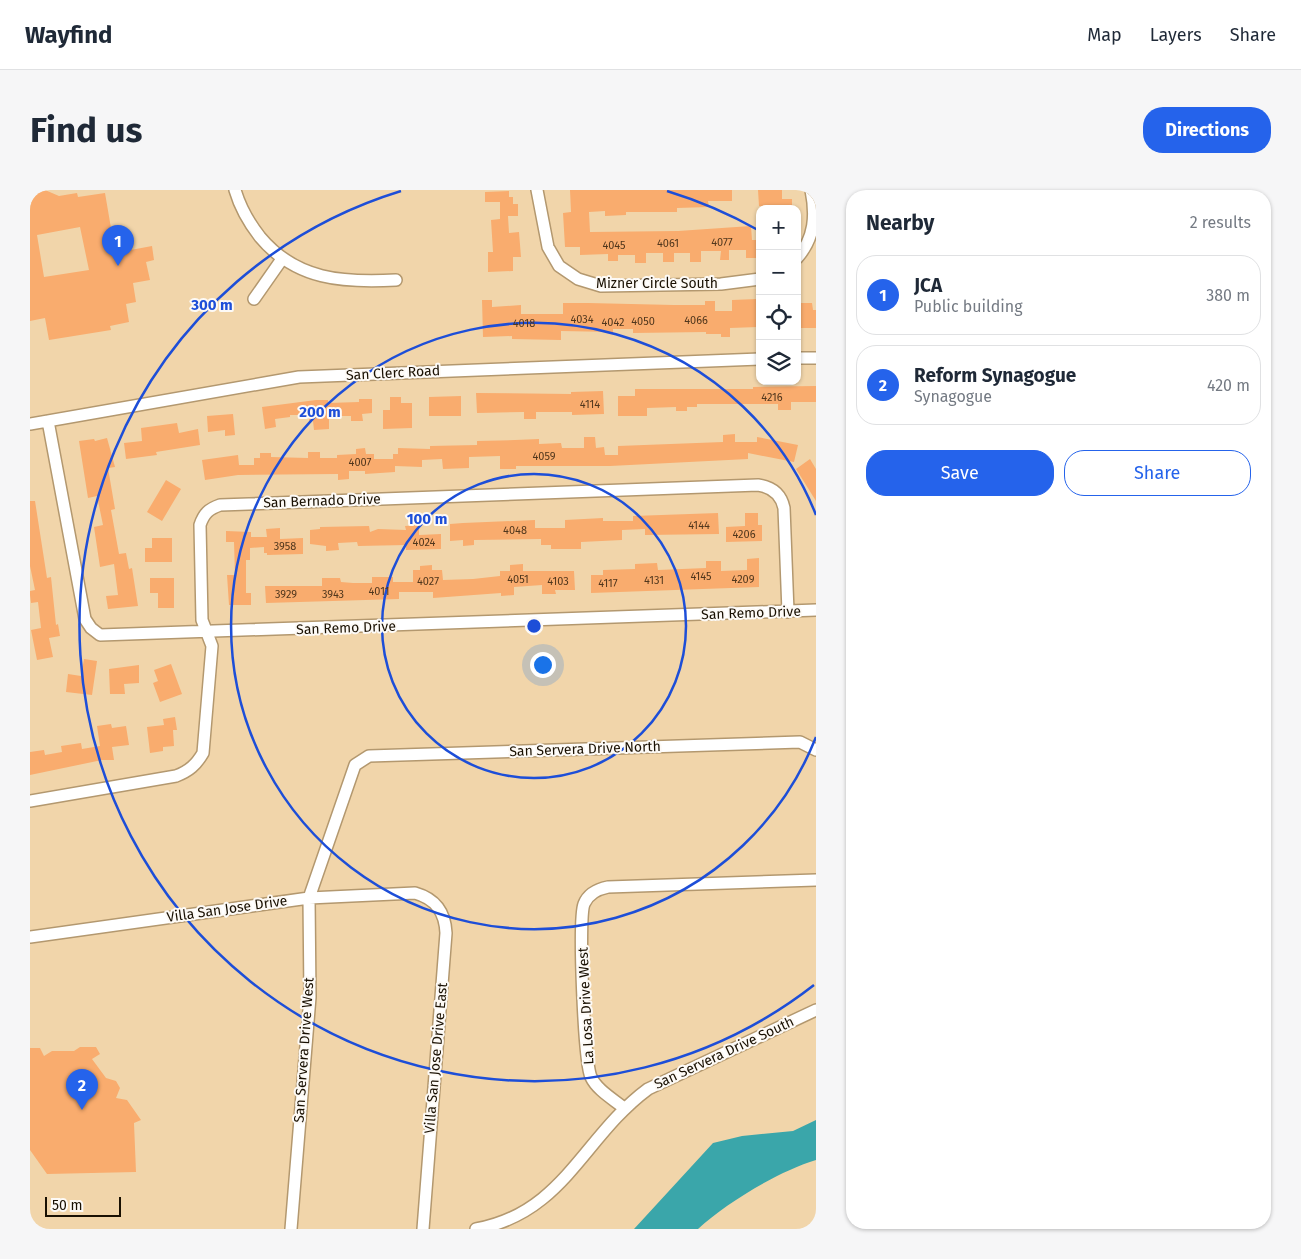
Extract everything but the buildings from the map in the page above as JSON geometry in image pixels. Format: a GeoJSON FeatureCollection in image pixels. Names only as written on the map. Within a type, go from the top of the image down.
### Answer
{"type":"FeatureCollection","features":[{"type":"Feature","properties":{"kind":"street"},"geometry":{"type":"LineString","coordinates":[[235,190],[252,227],[282,259],[307,272],[340,280],[396,280]]}},
{"type":"Feature","properties":{"kind":"street","name":"Mizner Circle South"},"geometry":{"type":"LineString","coordinates":[[537,190],[545,239],[559,266],[578,279],[601,286],[721,284],[756,279]]}},
{"type":"Feature","properties":{"kind":"street"},"geometry":{"type":"LineString","coordinates":[[801,252],[810,237],[814,220],[811,190]]}},
{"type":"Feature","properties":{"kind":"street"},"geometry":{"type":"LineString","coordinates":[[254,299],[282,259]]}},
{"type":"Feature","properties":{"kind":"street"},"geometry":{"type":"LineString","coordinates":[[801,358],[816,358]]}},
{"type":"Feature","properties":{"kind":"street","name":"San Clerc Road"},"geometry":{"type":"LineString","coordinates":[[30,424],[299,377],[756,359]]}},
{"type":"Feature","properties":{"kind":"street","name":"San Remo Drive"},"geometry":{"type":"LineString","coordinates":[[48,422],[85,619],[91,628],[100,635],[208,633],[816,610]]}},
{"type":"Feature","properties":{"kind":"street","name":"San Bernado Drive"},"geometry":{"type":"LineString","coordinates":[[30,801],[176,776],[188,771],[197,763],[203,753],[212,646],[202,620],[200,525],[203,516],[211,508],[220,505],[728,486],[767,487],[776,492],[782,500],[788,612]]}},
{"type":"Feature","properties":{"kind":"street","name":"San Servera Drive North"},"geometry":{"type":"LineString","coordinates":[[360,760],[369,756],[701,744],[800,742],[813,747]]}},
{"type":"Feature","properties":{"kind":"street","name":"San Servera Drive West"},"geometry":{"type":"LineString","coordinates":[[291,1229],[310,997],[309,898],[351,770],[360,760]]}},
{"type":"Feature","properties":{"kind":"street","name":"La Losa Drive West"},"geometry":{"type":"LineString","coordinates":[[624,1108],[592,1080],[586,1062],[583,908],[593,892],[608,887],[816,880]]}},
{"type":"Feature","properties":{"kind":"street","name":"Villa San Jose Drive"},"geometry":{"type":"LineString","coordinates":[[30,937],[309,898],[415,893],[426,896]]}},
{"type":"Feature","properties":{"kind":"street","name":"Villa San Jose Drive East"},"geometry":{"type":"LineString","coordinates":[[423,1229],[446,933],[444,918],[438,906],[426,896]]}},
{"type":"Feature","properties":{"kind":"street","name":"San Servera Drive South"},"geometry":{"type":"LineString","coordinates":[[476,1229],[513,1218],[536,1205],[569,1173],[624,1108],[657,1083],[816,1010]]}},
{"type":"Feature","properties":{"kind":"water"},"geometry":{"type":"Polygon","coordinates":[[[816,1120],[816,1160],[786,1172],[754,1189],[723,1209],[698,1229],[634,1229],[713,1143],[742,1136],[793,1131],[816,1120]]]}},
{"type":"Feature","properties":{"kind":"place","name":"JCA"},"geometry":{"type":"Point","coordinates":[118,266]}},
{"type":"Feature","properties":{"kind":"place","name":"Reform Synagogue"},"geometry":{"type":"Point","coordinates":[82,1110]}}]}
